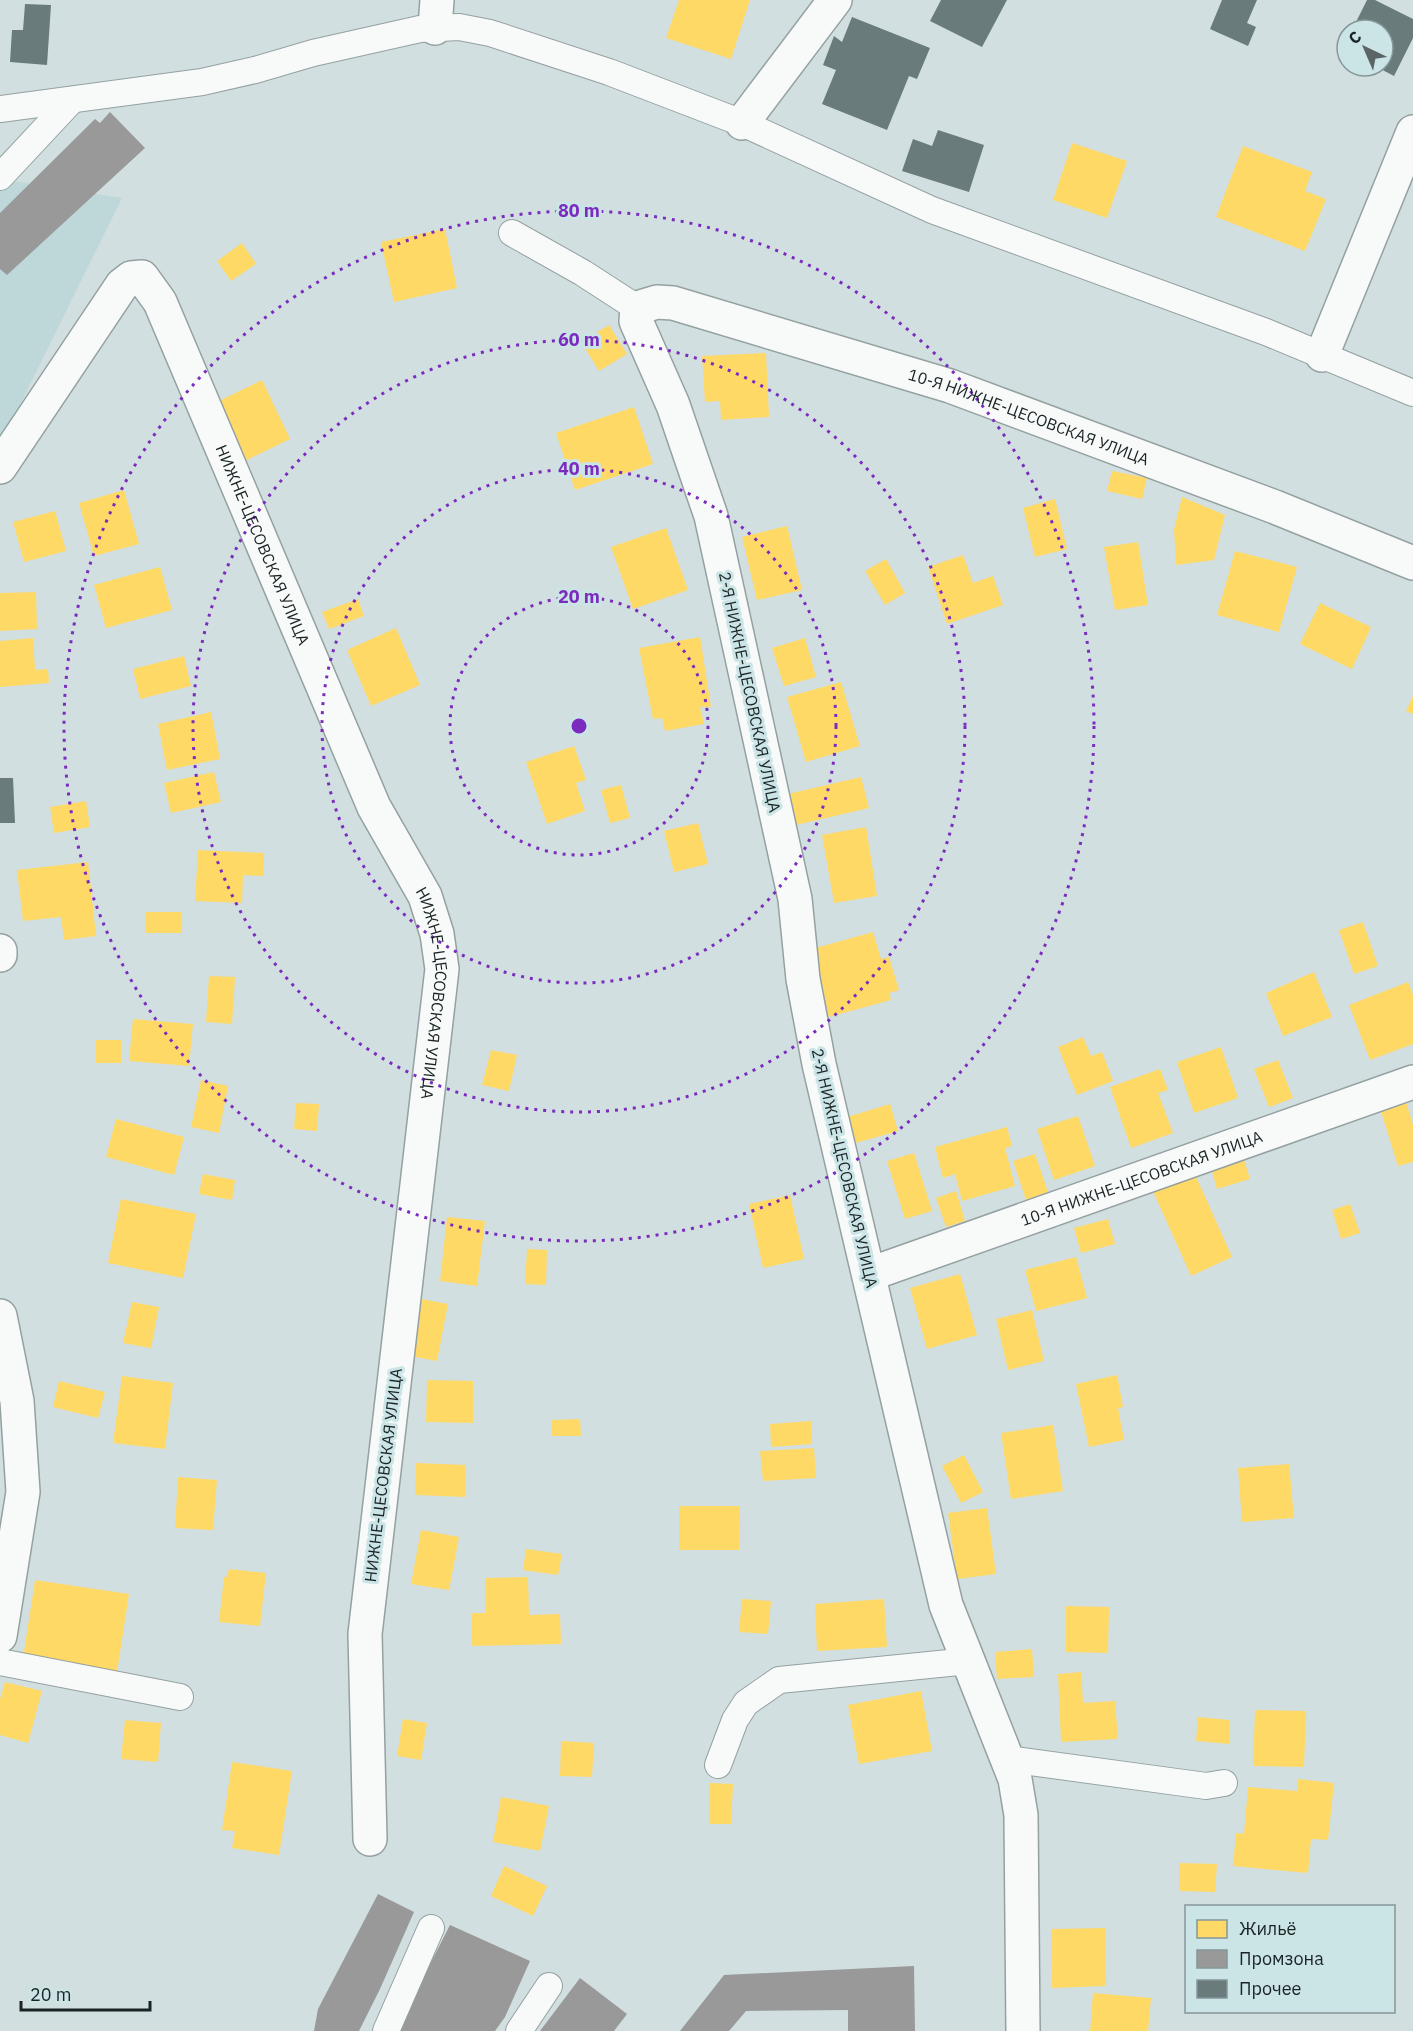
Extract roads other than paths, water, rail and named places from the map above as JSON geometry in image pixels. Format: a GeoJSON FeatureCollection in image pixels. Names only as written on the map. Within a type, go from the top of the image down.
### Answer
{"type":"FeatureCollection","features":[{"type":"Feature","properties":{"kind":"street"},"geometry":{"type":"LineString","coordinates":[[742,123],[835,0]]}},
{"type":"Feature","properties":{"kind":"street"},"geometry":{"type":"LineString","coordinates":[[1322,356],[1413,132]]}},
{"type":"Feature","properties":{"kind":"street","name":"НИЖНЕ-ЦЕСОВСКАЯ УЛИЦА"},"geometry":{"type":"LineString","coordinates":[[0,467],[122,285],[131,278],[142,277],[160,302],[374,807],[424,896],[437,934],[442,969],[365,1634],[370,1839]]}},
{"type":"Feature","properties":{"kind":"street","name":"10-Я НИЖНЕ-ЦЕСОВСКАЯ УЛИЦА"},"geometry":{"type":"LineString","coordinates":[[637,308],[657,302],[673,303],[950,386],[1275,507],[1413,563]]}},
{"type":"Feature","properties":{"kind":"street","name":"2-Я НИЖНЕ-ЦЕСОВСКАЯ УЛИЦА"},"geometry":{"type":"LineString","coordinates":[[637,308],[636,321],[673,405],[711,516],[795,900],[803,979],[819,1064],[946,1605],[1015,1779],[1021,1815],[1023,2031]]}},
{"type":"Feature","properties":{"kind":"street","name":"10-Я НИЖНЕ-ЦЕСОВСКАЯ УЛИЦА"},"geometry":{"type":"LineString","coordinates":[[870,1274],[1413,1082]]}},
{"type":"Feature","properties":{"kind":"street"},"geometry":{"type":"LineString","coordinates":[[0,1316],[17,1401],[23,1492],[0,1636]]}},
{"type":"Feature","properties":{"kind":"lane"},"geometry":{"type":"LineString","coordinates":[[0,109],[202,81],[380,36],[436,14],[459,27],[490,33],[609,72],[742,123],[932,210],[1266,332],[1413,393]]}},
{"type":"Feature","properties":{"kind":"lane"},"geometry":{"type":"LineString","coordinates":[[0,177],[72,100]]}},
{"type":"Feature","properties":{"kind":"lane"},"geometry":{"type":"LineString","coordinates":[[512,233],[583,273],[637,308]]}},
{"type":"Feature","properties":{"kind":"lane"},"geometry":{"type":"LineString","coordinates":[[718,1765],[735,1719],[746,1702],[780,1680],[969,1661]]}},
{"type":"Feature","properties":{"kind":"lane"},"geometry":{"type":"LineString","coordinates":[[0,1662],[180,1697]]}},
{"type":"Feature","properties":{"kind":"lane"},"geometry":{"type":"LineString","coordinates":[[1008,1759],[1206,1786],[1224,1783]]}},
{"type":"Feature","properties":{"kind":"lane"},"geometry":{"type":"LineString","coordinates":[[386,2031],[431,1928]]}},
{"type":"Feature","properties":{"kind":"lane"},"geometry":{"type":"LineString","coordinates":[[519,2031],[549,1986]]}}]}
